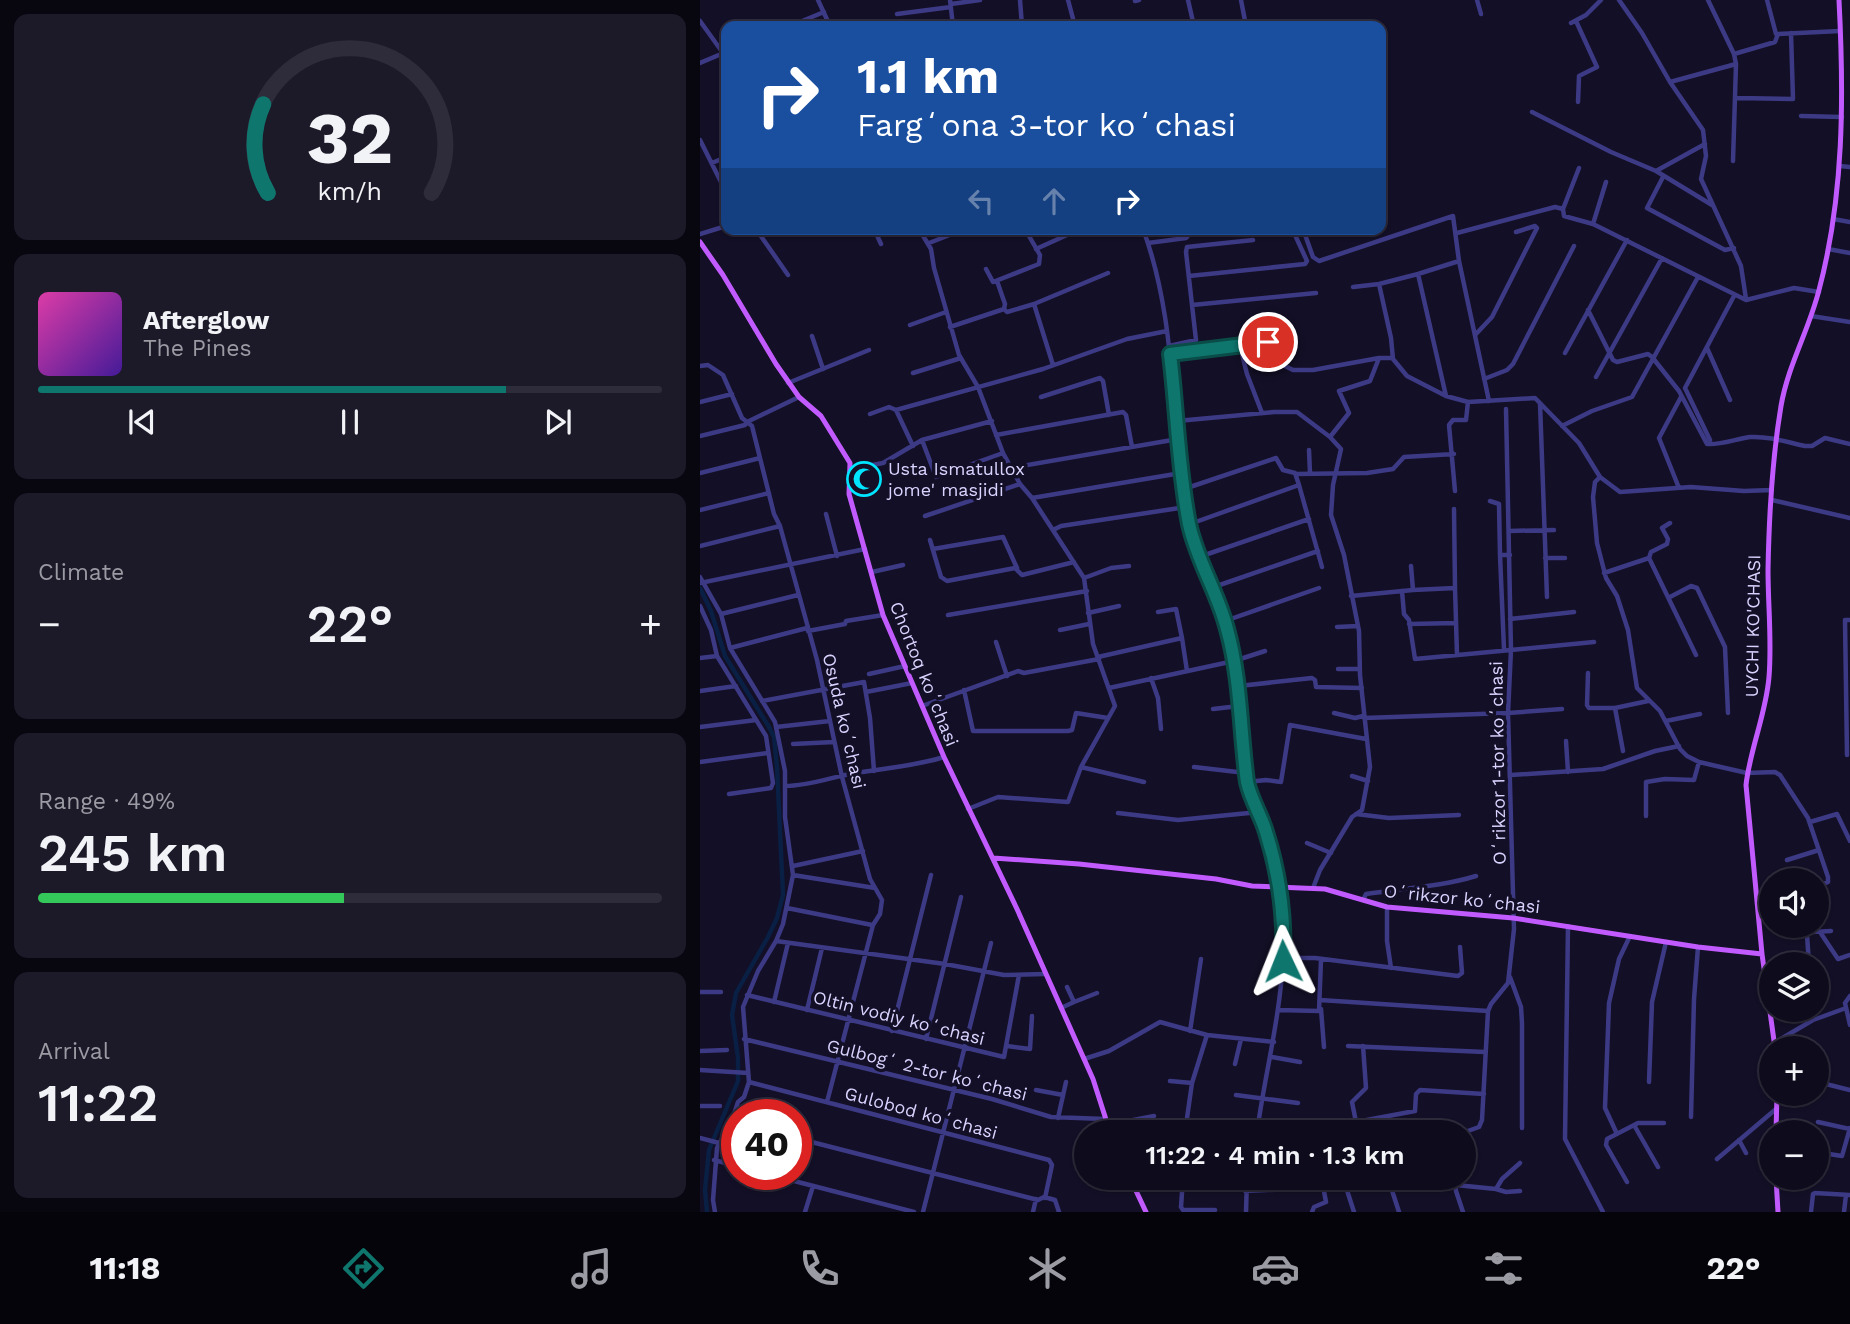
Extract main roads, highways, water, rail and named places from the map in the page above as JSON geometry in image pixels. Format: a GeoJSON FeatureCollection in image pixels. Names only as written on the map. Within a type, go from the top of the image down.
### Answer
{"type":"FeatureCollection","features":[{"type":"Feature","properties":{"kind":"main road","name":"UYCHI KO'CHASI"},"geometry":{"type":"LineString","coordinates":[[1762,952],[1746,797],[1747,773],[1763,720],[1770,674],[1768,570],[1776,440],[1787,381],[1819,292],[1840,166],[1842,117],[1839,0]]}},
{"type":"Feature","properties":{"kind":"main road","name":"Chortoq koʻchasi"},"geometry":{"type":"LineString","coordinates":[[700,242],[788,383],[799,397],[821,416],[847,458],[851,469],[849,494],[883,615],[944,757],[1093,1079],[1105,1120]]}},
{"type":"Feature","properties":{"kind":"main road","name":"Oʻrikzor koʻchasi"},"geometry":{"type":"LineString","coordinates":[[993,858],[1079,864],[1279,888],[1312,888],[1339,892],[1387,907],[1513,918],[1698,947],[1759,954]]}},
{"type":"Feature","properties":{"kind":"main road"},"geometry":{"type":"LineString","coordinates":[[1136,1190],[1146,1212]]}},
{"type":"Feature","properties":{"kind":"main road"},"geometry":{"type":"LineString","coordinates":[[1777,1190],[1778,1212]]}},
{"type":"Feature","properties":{"kind":"waterway"},"geometry":{"type":"LineString","coordinates":[[700,588],[711,611],[725,656],[774,737],[783,895],[768,937],[736,993],[732,1015],[738,1081],[709,1150],[705,1190],[707,1212]]}},
{"type":"Feature","properties":{"kind":"place","name":"Usta Ismatullox jome' masjidi"},"geometry":{"type":"Point","coordinates":[864,479]}}]}
